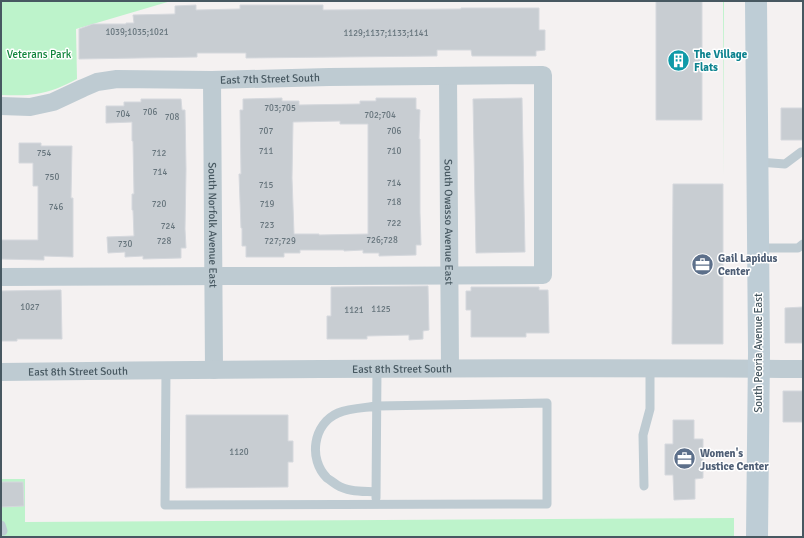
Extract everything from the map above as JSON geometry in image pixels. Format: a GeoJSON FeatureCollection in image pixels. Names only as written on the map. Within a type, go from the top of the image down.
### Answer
{"type":"FeatureCollection","features":[{"type":"Feature","properties":{"kind":"main road","name":"South Peoria Avenue East"},"geometry":{"type":"LineString","coordinates":[[756,1],[756,162],[759,369],[757,537]]}},
{"type":"Feature","properties":{"kind":"street","name":"East 7th Street South"},"geometry":{"type":"LineString","coordinates":[[1,106],[30,107],[53,102],[97,82],[117,79],[212,80],[543,75],[543,275],[449,275]]}},
{"type":"Feature","properties":{"kind":"street","name":"South Owasso Avenue East"},"geometry":{"type":"LineString","coordinates":[[448,76],[450,368]]}},
{"type":"Feature","properties":{"kind":"street","name":"South Norfolk Avenue East"},"geometry":{"type":"LineString","coordinates":[[212,80],[214,370]]}},
{"type":"Feature","properties":{"kind":"street"},"geometry":{"type":"LineString","coordinates":[[1,277],[449,275]]}},
{"type":"Feature","properties":{"kind":"street","name":"East 8th Street South"},"geometry":{"type":"LineString","coordinates":[[1,372],[450,368],[803,369]]}},
{"type":"Feature","properties":{"kind":"lane"},"geometry":{"type":"LineString","coordinates":[[756,162],[785,164],[803,152]]}},
{"type":"Feature","properties":{"kind":"lane"},"geometry":{"type":"LineString","coordinates":[[758,248],[798,248],[803,244]]}},
{"type":"Feature","properties":{"kind":"lane"},"geometry":{"type":"LineString","coordinates":[[644,486],[643,435],[650,408],[650,368]]}},
{"type":"Feature","properties":{"kind":"lane"},"geometry":{"type":"LineString","coordinates":[[376,505],[377,369]]}},
{"type":"Feature","properties":{"kind":"lane"},"geometry":{"type":"LineString","coordinates":[[166,370],[165,505],[547,504],[547,403],[377,406],[337,413],[321,428],[315,443],[316,456],[319,466],[327,478],[339,486],[354,490],[376,492]]}},
{"type":"Feature","properties":{"kind":"green space","name":"Veterans Park"},"geometry":{"type":"Polygon","coordinates":[[[1,1],[171,1],[76,29],[77,79],[46,92],[32,95],[1,95],[1,1]]]}},
{"type":"Feature","properties":{"kind":"green space"},"geometry":{"type":"Polygon","coordinates":[[[723,1],[724,1],[723,177],[723,1]]]}},
{"type":"Feature","properties":{"kind":"green space"},"geometry":{"type":"Polygon","coordinates":[[[1,479],[25,479],[25,522],[734,518],[734,537],[1,537],[1,479]]]}},
{"type":"Feature","properties":{"kind":"building","name":"The Village Flats"},"geometry":{"type":"Polygon","coordinates":[[[656,1],[702,1],[702,120],[656,120],[656,1]]]}},
{"type":"Feature","properties":{"kind":"building"},"geometry":{"type":"Polygon","coordinates":[[[196,5],[196,10],[240,9],[240,5],[323,5],[323,10],[539,8],[539,30],[545,30],[545,50],[536,51],[536,56],[472,56],[471,50],[437,50],[437,56],[246,58],[246,53],[197,53],[197,57],[79,59],[79,29],[93,24],[134,23],[133,15],[175,14],[175,6],[196,5]]]}},
{"type":"Feature","properties":{"kind":"building"},"geometry":{"type":"Polygon","coordinates":[[[282,98],[282,101],[299,101],[299,105],[360,104],[360,101],[376,101],[376,98],[416,98],[416,109],[420,110],[419,139],[421,245],[416,245],[416,255],[379,256],[379,253],[363,253],[363,250],[300,250],[300,253],[284,253],[284,257],[246,257],[246,246],[242,246],[239,174],[241,174],[240,110],[243,110],[243,99],[282,98]],[[340,121],[293,122],[292,178],[294,234],[368,234],[368,124],[340,124],[340,121]]]}},
{"type":"Feature","properties":{"kind":"building"},"geometry":{"type":"Polygon","coordinates":[[[522,98],[525,252],[476,253],[473,99],[522,98]]]}},
{"type":"Feature","properties":{"kind":"building"},"geometry":{"type":"Polygon","coordinates":[[[141,99],[181,99],[182,110],[185,110],[186,248],[181,248],[181,258],[143,259],[143,256],[125,257],[125,252],[108,253],[107,237],[134,236],[132,194],[134,194],[132,122],[106,123],[106,106],[124,106],[124,102],[141,102],[141,99]]]}},
{"type":"Feature","properties":{"kind":"building"},"geometry":{"type":"Polygon","coordinates":[[[781,108],[803,108],[803,140],[781,140],[781,108]]]}},
{"type":"Feature","properties":{"kind":"building"},"geometry":{"type":"Polygon","coordinates":[[[19,143],[41,143],[41,146],[72,146],[71,198],[73,198],[73,257],[44,256],[44,260],[1,259],[1,240],[38,240],[38,186],[33,186],[33,163],[19,163],[19,143]]]}},
{"type":"Feature","properties":{"kind":"building","name":"Gail Lapidus Center"},"geometry":{"type":"Polygon","coordinates":[[[673,184],[723,184],[723,344],[672,344],[673,184]]]}},
{"type":"Feature","properties":{"kind":"building"},"geometry":{"type":"Polygon","coordinates":[[[428,286],[429,330],[423,331],[423,339],[409,340],[409,335],[367,336],[367,339],[327,339],[327,316],[331,316],[331,287],[428,286]]]}},
{"type":"Feature","properties":{"kind":"building"},"geometry":{"type":"Polygon","coordinates":[[[471,287],[539,287],[539,290],[548,290],[549,333],[526,333],[526,337],[471,337],[471,310],[466,310],[466,291],[471,291],[471,287]]]}},
{"type":"Feature","properties":{"kind":"building"},"geometry":{"type":"Polygon","coordinates":[[[61,290],[62,339],[17,339],[17,341],[1,341],[1,291],[61,290]]]}},
{"type":"Feature","properties":{"kind":"building"},"geometry":{"type":"Polygon","coordinates":[[[803,307],[803,343],[785,343],[785,308],[803,307]]]}},
{"type":"Feature","properties":{"kind":"building"},"geometry":{"type":"Polygon","coordinates":[[[783,391],[803,391],[803,422],[783,422],[783,391]]]}},
{"type":"Feature","properties":{"kind":"building"},"geometry":{"type":"Polygon","coordinates":[[[186,415],[288,415],[288,441],[293,441],[293,462],[288,462],[288,487],[186,488],[186,415]]]}},
{"type":"Feature","properties":{"kind":"building","name":"Women's Justice Center"},"geometry":{"type":"Polygon","coordinates":[[[673,420],[694,420],[694,439],[703,439],[703,478],[695,479],[695,499],[674,500],[673,475],[665,475],[665,444],[673,444],[673,420]]]}},
{"type":"Feature","properties":{"kind":"building"},"geometry":{"type":"Polygon","coordinates":[[[1,482],[23,482],[24,506],[1,507],[1,482]]]}},
{"type":"Feature","properties":{"kind":"place","name":"The Village Flats"},"geometry":{"type":"Point","coordinates":[679,60]}},
{"type":"Feature","properties":{"kind":"place","name":"Gail Lapidus Center"},"geometry":{"type":"Point","coordinates":[702,264]}},
{"type":"Feature","properties":{"kind":"place","name":"Women's Justice Center"},"geometry":{"type":"Point","coordinates":[684,459]}}]}
